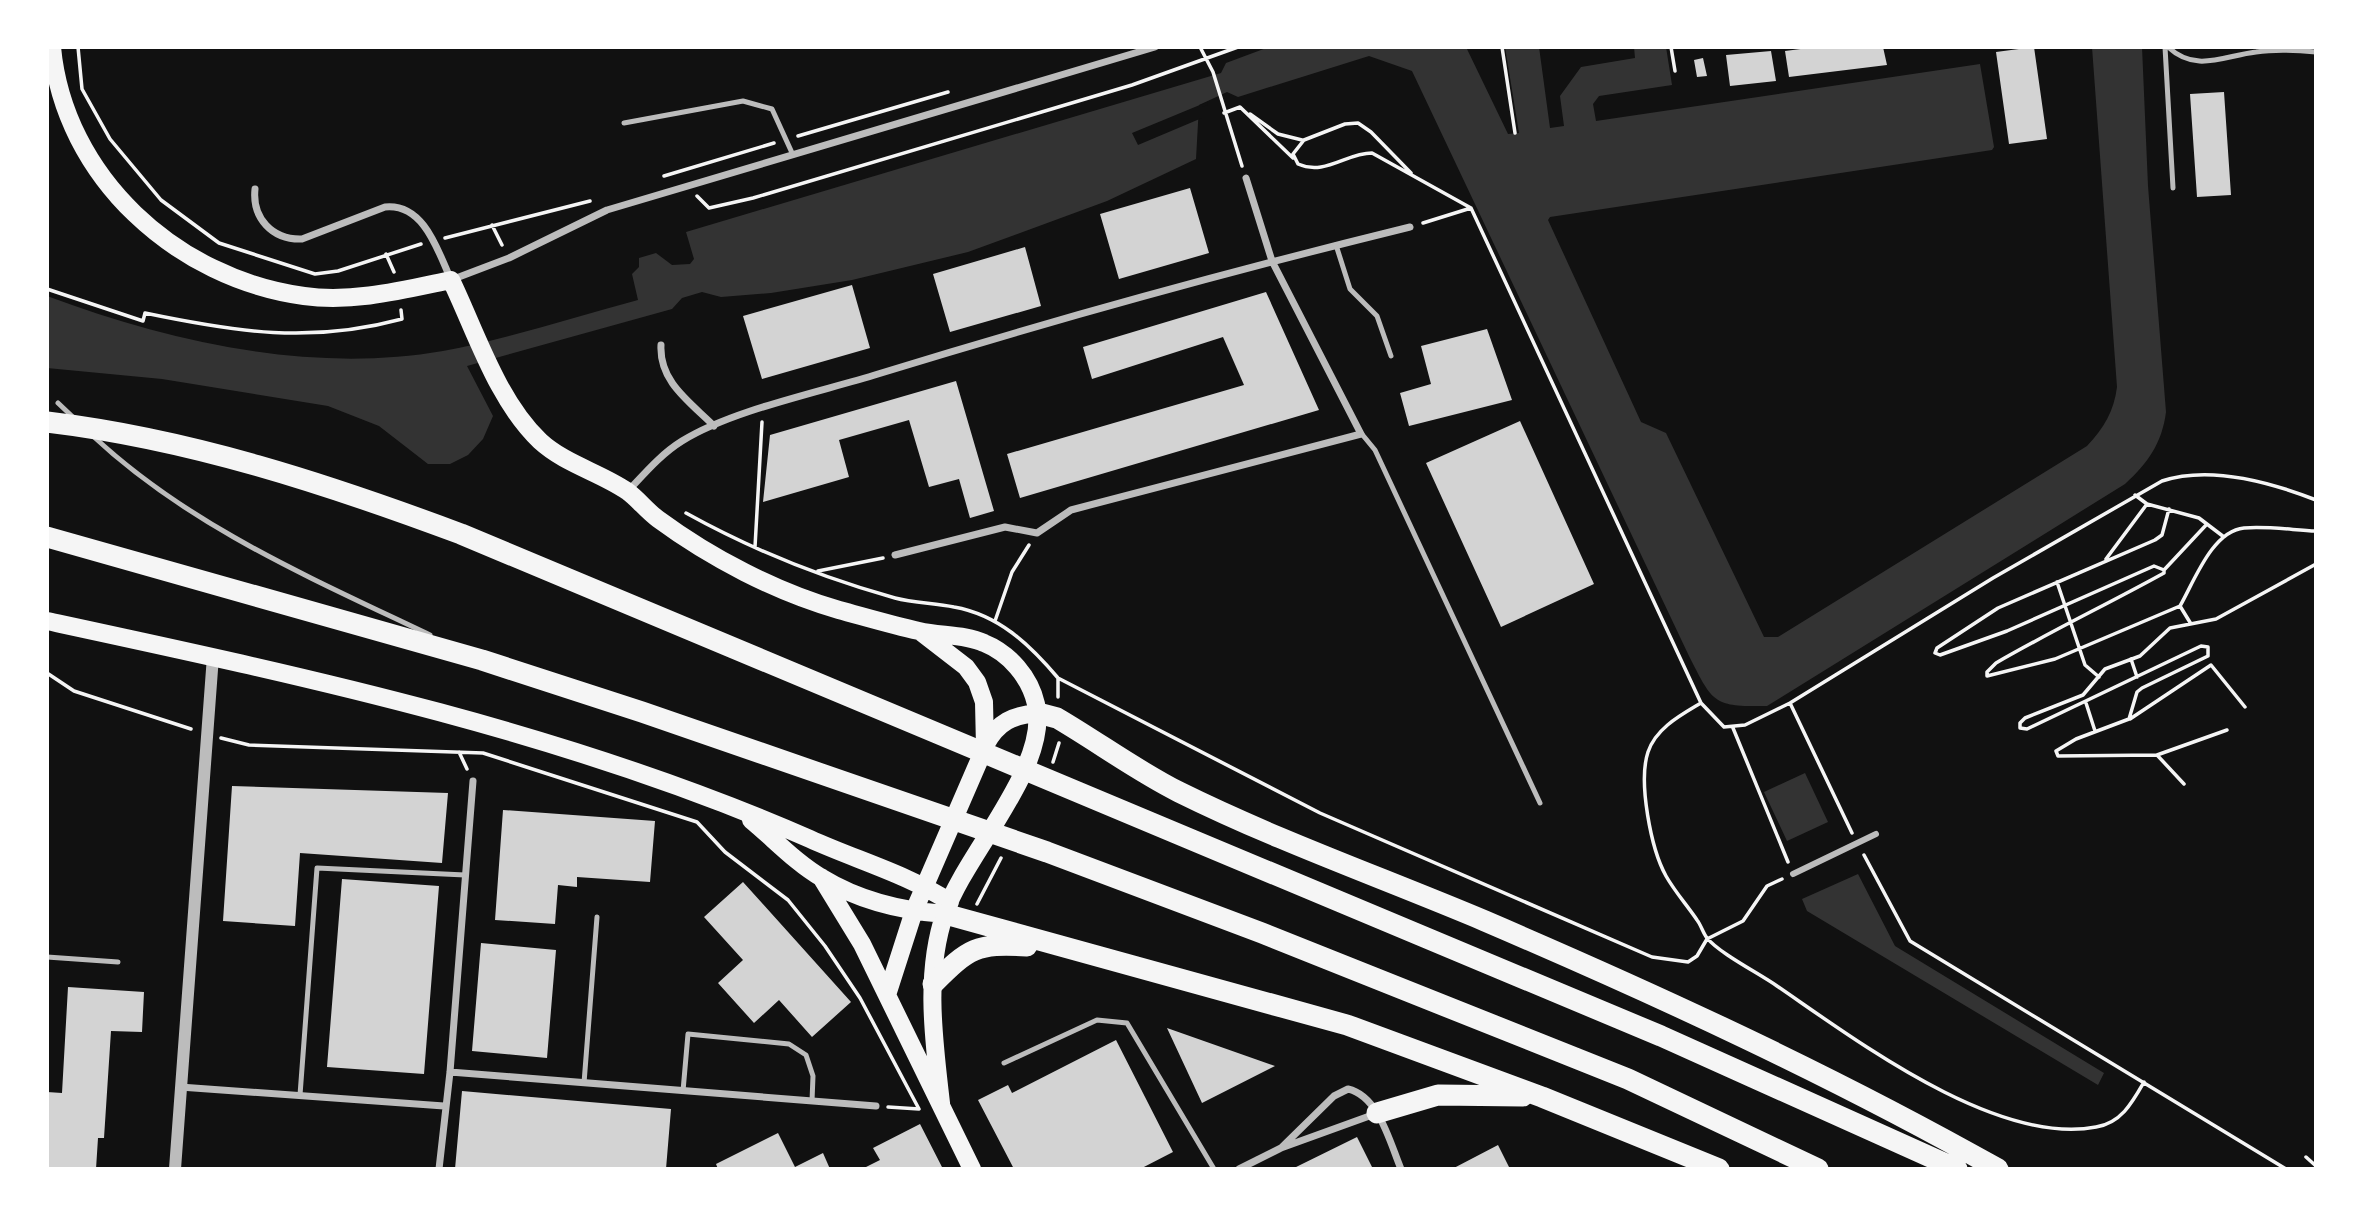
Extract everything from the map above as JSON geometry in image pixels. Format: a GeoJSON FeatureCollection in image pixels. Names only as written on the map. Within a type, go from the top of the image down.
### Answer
{"type":"FeatureCollection","features":[{"type":"Feature","properties":{"kind":"highway"},"geometry":{"type":"LineString","coordinates":[[47,422],[160,442],[318,482],[450,530],[1649,1031],[1957,1169]]}},
{"type":"Feature","properties":{"kind":"highway"},"geometry":{"type":"LineString","coordinates":[[47,537],[482,660],[885,794],[1047,852],[1628,1079],[1818,1169]]}},
{"type":"Feature","properties":{"kind":"highway"},"geometry":{"type":"LineString","coordinates":[[1048,716],[1176,791],[1695,1014],[1886,1105],[1998,1169]]}},
{"type":"Feature","properties":{"kind":"highway"},"geometry":{"type":"LineString","coordinates":[[947,908],[1068,949],[1348,1025],[1542,1097],[1719,1169]]}},
{"type":"Feature","properties":{"kind":"highway"},"geometry":{"type":"LineString","coordinates":[[933,984],[953,965],[979,947],[993,944],[1068,949]]}},
{"type":"Feature","properties":{"kind":"highway"},"geometry":{"type":"LineString","coordinates":[[1377,1114],[1438,1095],[1542,1097]]}},
{"type":"Feature","properties":{"kind":"main road"},"geometry":{"type":"LineString","coordinates":[[52,47],[52,85],[72,128],[97,170],[141,220],[187,255],[243,281],[304,296],[358,296],[400,291],[451,280],[513,407],[527,427],[550,450],[627,492],[658,519],[693,542],[765,581],[835,608],[919,631],[982,641],[1002,653],[1027,681],[1048,716]]}},
{"type":"Feature","properties":{"kind":"main road"},"geometry":{"type":"LineString","coordinates":[[47,621],[390,697],[480,722],[734,806],[852,858],[925,886],[947,908]]}},
{"type":"Feature","properties":{"kind":"main road"},"geometry":{"type":"LineString","coordinates":[[919,631],[966,667],[977,682],[984,702],[985,747]]}},
{"type":"Feature","properties":{"kind":"main road"},"geometry":{"type":"LineString","coordinates":[[887,995],[914,911],[985,747],[999,724],[1024,715],[1048,716]]}},
{"type":"Feature","properties":{"kind":"main road"},"geometry":{"type":"LineString","coordinates":[[943,1107],[933,1039],[933,984],[947,908],[1029,761],[1048,716]]}},
{"type":"Feature","properties":{"kind":"main road"},"geometry":{"type":"LineString","coordinates":[[734,806],[821,877],[868,898],[914,911],[947,908]]}},
{"type":"Feature","properties":{"kind":"main road"},"geometry":{"type":"LineString","coordinates":[[821,877],[862,944],[908,1045],[943,1107],[972,1169]]}},
{"type":"Feature","properties":{"kind":"street"},"geometry":{"type":"LineString","coordinates":[[255,189],[255,206],[260,218],[278,235],[290,239],[302,239],[385,207],[396,207],[425,225],[451,280],[509,258],[607,210],[1155,47]]}},
{"type":"Feature","properties":{"kind":"street"},"geometry":{"type":"LineString","coordinates":[[895,555],[1005,527],[1037,533],[1072,510],[1360,432],[1272,261],[1245,178]]}},
{"type":"Feature","properties":{"kind":"street"},"geometry":{"type":"LineString","coordinates":[[627,492],[670,450],[714,426],[911,363],[1272,261],[1410,227]]}},
{"type":"Feature","properties":{"kind":"street"},"geometry":{"type":"LineString","coordinates":[[661,345],[663,369],[675,389],[714,426]]}},
{"type":"Feature","properties":{"kind":"street"},"geometry":{"type":"LineString","coordinates":[[175,1169],[213,656]]}},
{"type":"Feature","properties":{"kind":"street"},"geometry":{"type":"LineString","coordinates":[[439,1169],[444,1106],[450,1072],[473,781]]}},
{"type":"Feature","properties":{"kind":"street"},"geometry":{"type":"LineString","coordinates":[[1793,874],[1876,834]]}},
{"type":"Feature","properties":{"kind":"street"},"geometry":{"type":"LineString","coordinates":[[450,1072],[876,1106]]}},
{"type":"Feature","properties":{"kind":"street"},"geometry":{"type":"LineString","coordinates":[[180,1087],[444,1106]]}},
{"type":"Feature","properties":{"kind":"street"},"geometry":{"type":"LineString","coordinates":[[1281,1148],[1334,1096],[1348,1089],[1360,1091],[1377,1114],[1401,1169]]}},
{"type":"Feature","properties":{"kind":"street"},"geometry":{"type":"LineString","coordinates":[[1239,1169],[1281,1148],[1377,1114]]}},
{"type":"Feature","properties":{"kind":"lane"},"geometry":{"type":"LineString","coordinates":[[2167,47],[2177,56],[2210,63],[2255,52],[2316,52]]}},
{"type":"Feature","properties":{"kind":"lane"},"geometry":{"type":"LineString","coordinates":[[2167,47],[2173,188]]}},
{"type":"Feature","properties":{"kind":"lane"},"geometry":{"type":"LineString","coordinates":[[624,123],[743,101],[772,108],[793,155]]}},
{"type":"Feature","properties":{"kind":"lane"},"geometry":{"type":"LineString","coordinates":[[1336,245],[1350,289],[1377,316],[1391,356]]}},
{"type":"Feature","properties":{"kind":"lane"},"geometry":{"type":"LineString","coordinates":[[58,402],[101,443],[194,513],[322,583],[482,660]]}},
{"type":"Feature","properties":{"kind":"lane"},"geometry":{"type":"LineString","coordinates":[[1360,432],[1375,450],[1540,803]]}},
{"type":"Feature","properties":{"kind":"lane"},"geometry":{"type":"LineString","coordinates":[[300,1095],[317,868],[465,875]]}},
{"type":"Feature","properties":{"kind":"lane"},"geometry":{"type":"LineString","coordinates":[[584,1083],[597,917]]}},
{"type":"Feature","properties":{"kind":"lane"},"geometry":{"type":"LineString","coordinates":[[47,957],[118,962]]}},
{"type":"Feature","properties":{"kind":"lane"},"geometry":{"type":"LineString","coordinates":[[1004,1063],[1097,1020],[1127,1023],[1214,1169]]}},
{"type":"Feature","properties":{"kind":"lane"},"geometry":{"type":"LineString","coordinates":[[683,1091],[688,1034],[789,1044],[807,1055],[813,1076],[812,1101]]}},
{"type":"Feature","properties":{"kind":"path"},"geometry":{"type":"LineString","coordinates":[[78,47],[82,89],[110,139],[141,179],[183,219],[219,243],[315,274],[338,271],[386,253]]}},
{"type":"Feature","properties":{"kind":"path"},"geometry":{"type":"LineString","coordinates":[[1199,47],[1213,72],[1245,178]]}},
{"type":"Feature","properties":{"kind":"path"},"geometry":{"type":"LineString","coordinates":[[680,171],[688,186],[709,208],[753,198],[1132,85],[1238,47]]}},
{"type":"Feature","properties":{"kind":"path"},"geometry":{"type":"LineString","coordinates":[[1502,47],[1515,133]]}},
{"type":"Feature","properties":{"kind":"path"},"geometry":{"type":"LineString","coordinates":[[1671,47],[1675,71]]}},
{"type":"Feature","properties":{"kind":"path"},"geometry":{"type":"LineString","coordinates":[[1224,113],[1240,107]]}},
{"type":"Feature","properties":{"kind":"path"},"geometry":{"type":"LineString","coordinates":[[1240,107],[1278,134],[1304,139]]}},
{"type":"Feature","properties":{"kind":"path"},"geometry":{"type":"LineString","coordinates":[[683,512],[755,548],[817,571],[897,598],[956,607],[995,621],[1028,645],[1058,678],[1320,813],[1652,957],[1688,962],[1697,956],[1707,939],[1743,921],[1767,886],[1793,874],[1733,728],[1716,721],[1701,703],[1471,208],[1372,153],[1316,169],[1306,167],[1294,160],[1240,107]]}},
{"type":"Feature","properties":{"kind":"path"},"geometry":{"type":"LineString","coordinates":[[1294,160],[1294,150],[1304,139],[1345,124],[1358,123],[1371,132],[1411,173]]}},
{"type":"Feature","properties":{"kind":"path"},"geometry":{"type":"LineString","coordinates":[[1410,227],[1471,208]]}},
{"type":"Feature","properties":{"kind":"path"},"geometry":{"type":"LineString","coordinates":[[492,225],[509,258]]}},
{"type":"Feature","properties":{"kind":"path"},"geometry":{"type":"LineString","coordinates":[[47,289],[143,321],[145,313],[242,331],[305,335],[360,329],[402,319],[400,291]]}},
{"type":"Feature","properties":{"kind":"path"},"geometry":{"type":"LineString","coordinates":[[755,548],[762,410]]}},
{"type":"Feature","properties":{"kind":"path"},"geometry":{"type":"LineString","coordinates":[[1733,728],[1790,702],[2134,495],[2177,477],[2201,474],[2284,489],[2316,500]]}},
{"type":"Feature","properties":{"kind":"path"},"geometry":{"type":"LineString","coordinates":[[2134,495],[2147,504],[2169,509],[2207,524],[2224,537]]}},
{"type":"Feature","properties":{"kind":"path"},"geometry":{"type":"LineString","coordinates":[[2105,561],[2147,504]]}},
{"type":"Feature","properties":{"kind":"path"},"geometry":{"type":"LineString","coordinates":[[2164,570],[2154,566],[2007,631],[1940,655],[1935,653],[1937,648],[1998,608],[2162,535],[2169,509]]}},
{"type":"Feature","properties":{"kind":"path"},"geometry":{"type":"LineString","coordinates":[[2207,524],[2164,573],[1996,663],[1987,672],[1987,676],[2055,659],[2180,606],[2212,550],[2224,537],[2242,528],[2316,531]]}},
{"type":"Feature","properties":{"kind":"path"},"geometry":{"type":"LineString","coordinates":[[995,621],[1012,572],[1037,533]]}},
{"type":"Feature","properties":{"kind":"path"},"geometry":{"type":"LineString","coordinates":[[817,571],[895,555]]}},
{"type":"Feature","properties":{"kind":"path"},"geometry":{"type":"LineString","coordinates":[[2129,719],[2137,692],[2208,656],[2211,649],[2201,646],[2086,703],[2026,729],[2021,727],[2025,718],[2082,695],[2105,669],[2140,656],[2170,628],[2216,620],[2316,564]]}},
{"type":"Feature","properties":{"kind":"path"},"geometry":{"type":"LineString","coordinates":[[2057,582],[2085,665],[2099,677]]}},
{"type":"Feature","properties":{"kind":"path"},"geometry":{"type":"LineString","coordinates":[[2180,606],[2191,625]]}},
{"type":"Feature","properties":{"kind":"path"},"geometry":{"type":"LineString","coordinates":[[2131,659],[2137,677]]}},
{"type":"Feature","properties":{"kind":"path"},"geometry":{"type":"LineString","coordinates":[[2227,730],[2157,755],[2058,756],[2056,751],[2129,719],[2211,665],[2245,707]]}},
{"type":"Feature","properties":{"kind":"path"},"geometry":{"type":"LineString","coordinates":[[47,673],[74,691],[249,745],[483,753],[697,822],[725,852],[788,900],[825,946],[860,999],[919,1109]]}},
{"type":"Feature","properties":{"kind":"path"},"geometry":{"type":"LineString","coordinates":[[1790,702],[1857,842],[1910,941],[2286,1169]]}},
{"type":"Feature","properties":{"kind":"path"},"geometry":{"type":"LineString","coordinates":[[1701,703],[1668,724],[1658,736],[1648,752],[1644,785],[1654,844],[1665,874],[1707,939],[1884,1057],[1940,1089],[2005,1118],[2066,1129],[2097,1127],[2124,1113],[2144,1082]]}},
{"type":"Feature","properties":{"kind":"path"},"geometry":{"type":"LineString","coordinates":[[2086,703],[2096,732]]}},
{"type":"Feature","properties":{"kind":"path"},"geometry":{"type":"LineString","coordinates":[[459,752],[473,781]]}},
{"type":"Feature","properties":{"kind":"path"},"geometry":{"type":"LineString","coordinates":[[2157,755],[2184,783]]}},
{"type":"Feature","properties":{"kind":"path"},"geometry":{"type":"LineString","coordinates":[[876,1106],[919,1109],[943,1107]]}},
{"type":"Feature","properties":{"kind":"path"},"geometry":{"type":"LineString","coordinates":[[2306,1157],[2316,1166]]}},
{"type":"Feature","properties":{"kind":"shaded area"},"geometry":{"type":"Polygon","coordinates":[[[1269,47],[1466,47],[1508,134],[1519,133],[1505,47],[1539,47],[1550,128],[1564,126],[1560,96],[1581,67],[1635,58],[1634,47],[1666,47],[1672,85],[1599,96],[1593,104],[1596,121],[1980,64],[1994,147],[1992,150],[1550,217],[1548,220],[1641,422],[1666,433],[1764,637],[1778,637],[2087,446],[2103,426],[2111,411],[2117,387],[2092,47],[2142,47],[2148,186],[2166,412],[2157,443],[2141,468],[2125,484],[1767,706],[1725,703],[1710,693],[1689,656],[1412,71],[1369,56],[1238,97],[1227,92],[1199,105],[1196,159],[1107,201],[968,252],[852,280],[771,293],[721,297],[702,292],[682,298],[672,309],[467,366],[493,416],[483,439],[468,455],[450,464],[428,464],[379,426],[328,406],[162,379],[47,368],[47,296],[94,313],[192,340],[292,356],[342,359],[393,357],[443,351],[517,334],[638,300],[632,274],[639,267],[639,258],[656,253],[672,265],[690,264],[694,259],[686,232],[1221,73],[1226,63],[1269,47]]]}},
{"type":"Feature","properties":{"kind":"shaded area"},"geometry":{"type":"Polygon","coordinates":[[[1805,773],[1828,822],[1787,841],[1764,792],[1805,773]]]}},
{"type":"Feature","properties":{"kind":"shaded area"},"geometry":{"type":"Polygon","coordinates":[[[1858,874],[1895,946],[2104,1073],[2098,1085],[1807,911],[1802,899],[1858,874]]]}},
{"type":"Feature","properties":{"kind":"pier"},"geometry":{"type":"Polygon","coordinates":[[[1207,102],[1208,105],[1202,107],[1202,118],[1138,145],[1132,133],[1207,102]]]}},
{"type":"Feature","properties":{"kind":"building"},"geometry":{"type":"Polygon","coordinates":[[[1816,47],[1883,47],[1887,65],[1789,77],[1785,51],[1816,47]]]}},
{"type":"Feature","properties":{"kind":"building"},"geometry":{"type":"Polygon","coordinates":[[[2034,47],[2047,139],[2009,144],[1996,52],[2034,47]]]}},
{"type":"Feature","properties":{"kind":"building"},"geometry":{"type":"Polygon","coordinates":[[[1771,51],[1776,81],[1730,86],[1726,55],[1771,51]]]}},
{"type":"Feature","properties":{"kind":"building"},"geometry":{"type":"Polygon","coordinates":[[[1703,58],[1707,76],[1697,77],[1694,60],[1703,58]]]}},
{"type":"Feature","properties":{"kind":"building"},"geometry":{"type":"Polygon","coordinates":[[[2224,92],[2231,195],[2197,197],[2190,94],[2224,92]]]}},
{"type":"Feature","properties":{"kind":"building"},"geometry":{"type":"Polygon","coordinates":[[[1190,188],[1209,253],[1119,279],[1100,214],[1190,188]]]}},
{"type":"Feature","properties":{"kind":"building"},"geometry":{"type":"Polygon","coordinates":[[[1025,247],[1041,306],[950,332],[933,274],[1025,247]]]}},
{"type":"Feature","properties":{"kind":"building"},"geometry":{"type":"Polygon","coordinates":[[[852,285],[870,348],[762,379],[743,316],[852,285]]]}},
{"type":"Feature","properties":{"kind":"building"},"geometry":{"type":"Polygon","coordinates":[[[1266,292],[1319,410],[1020,498],[1007,454],[1244,385],[1223,337],[1092,379],[1083,347],[1266,292]]]}},
{"type":"Feature","properties":{"kind":"building"},"geometry":{"type":"Polygon","coordinates":[[[1487,329],[1512,400],[1409,426],[1400,393],[1431,384],[1421,346],[1487,329]]]}},
{"type":"Feature","properties":{"kind":"building"},"geometry":{"type":"Polygon","coordinates":[[[956,381],[994,511],[970,518],[959,479],[929,487],[909,420],[839,440],[849,477],[763,502],[770,435],[956,381]]]}},
{"type":"Feature","properties":{"kind":"building"},"geometry":{"type":"Polygon","coordinates":[[[1520,421],[1594,584],[1501,627],[1426,463],[1520,421]]]}},
{"type":"Feature","properties":{"kind":"building"},"geometry":{"type":"Polygon","coordinates":[[[232,786],[448,793],[442,863],[300,853],[295,926],[223,921],[232,786]]]}},
{"type":"Feature","properties":{"kind":"building"},"geometry":{"type":"Polygon","coordinates":[[[503,810],[655,821],[650,882],[577,877],[577,887],[558,885],[555,924],[495,920],[503,810]]]}},
{"type":"Feature","properties":{"kind":"building"},"geometry":{"type":"Polygon","coordinates":[[[342,879],[439,886],[424,1074],[327,1067],[342,879]]]}},
{"type":"Feature","properties":{"kind":"building"},"geometry":{"type":"Polygon","coordinates":[[[743,882],[851,1002],[812,1037],[779,1000],[754,1023],[718,983],[743,960],[704,917],[743,882]]]}},
{"type":"Feature","properties":{"kind":"building"},"geometry":{"type":"Polygon","coordinates":[[[481,943],[556,950],[547,1058],[472,1051],[481,943]]]}},
{"type":"Feature","properties":{"kind":"building"},"geometry":{"type":"Polygon","coordinates":[[[68,987],[144,992],[142,1032],[111,1031],[104,1138],[98,1138],[96,1169],[47,1169],[47,1092],[62,1093],[68,987]]]}},
{"type":"Feature","properties":{"kind":"building"},"geometry":{"type":"Polygon","coordinates":[[[1167,1028],[1275,1066],[1202,1103],[1167,1028]]]}},
{"type":"Feature","properties":{"kind":"building"},"geometry":{"type":"Polygon","coordinates":[[[1116,1040],[1173,1152],[1140,1169],[1014,1169],[978,1100],[1008,1085],[1012,1093],[1116,1040]]]}},
{"type":"Feature","properties":{"kind":"building"},"geometry":{"type":"Polygon","coordinates":[[[462,1091],[671,1109],[666,1169],[455,1169],[462,1091]]]}},
{"type":"Feature","properties":{"kind":"building"},"geometry":{"type":"Polygon","coordinates":[[[920,1124],[943,1169],[862,1169],[880,1160],[873,1148],[920,1124]]]}},
{"type":"Feature","properties":{"kind":"building"},"geometry":{"type":"Polygon","coordinates":[[[778,1133],[795,1167],[823,1153],[830,1169],[718,1169],[716,1164],[778,1133]]]}},
{"type":"Feature","properties":{"kind":"building"},"geometry":{"type":"Polygon","coordinates":[[[1357,1137],[1373,1169],[1292,1169],[1357,1137]]]}},
{"type":"Feature","properties":{"kind":"building"},"geometry":{"type":"Polygon","coordinates":[[[1498,1145],[1510,1169],[1452,1169],[1498,1145]]]}}]}
